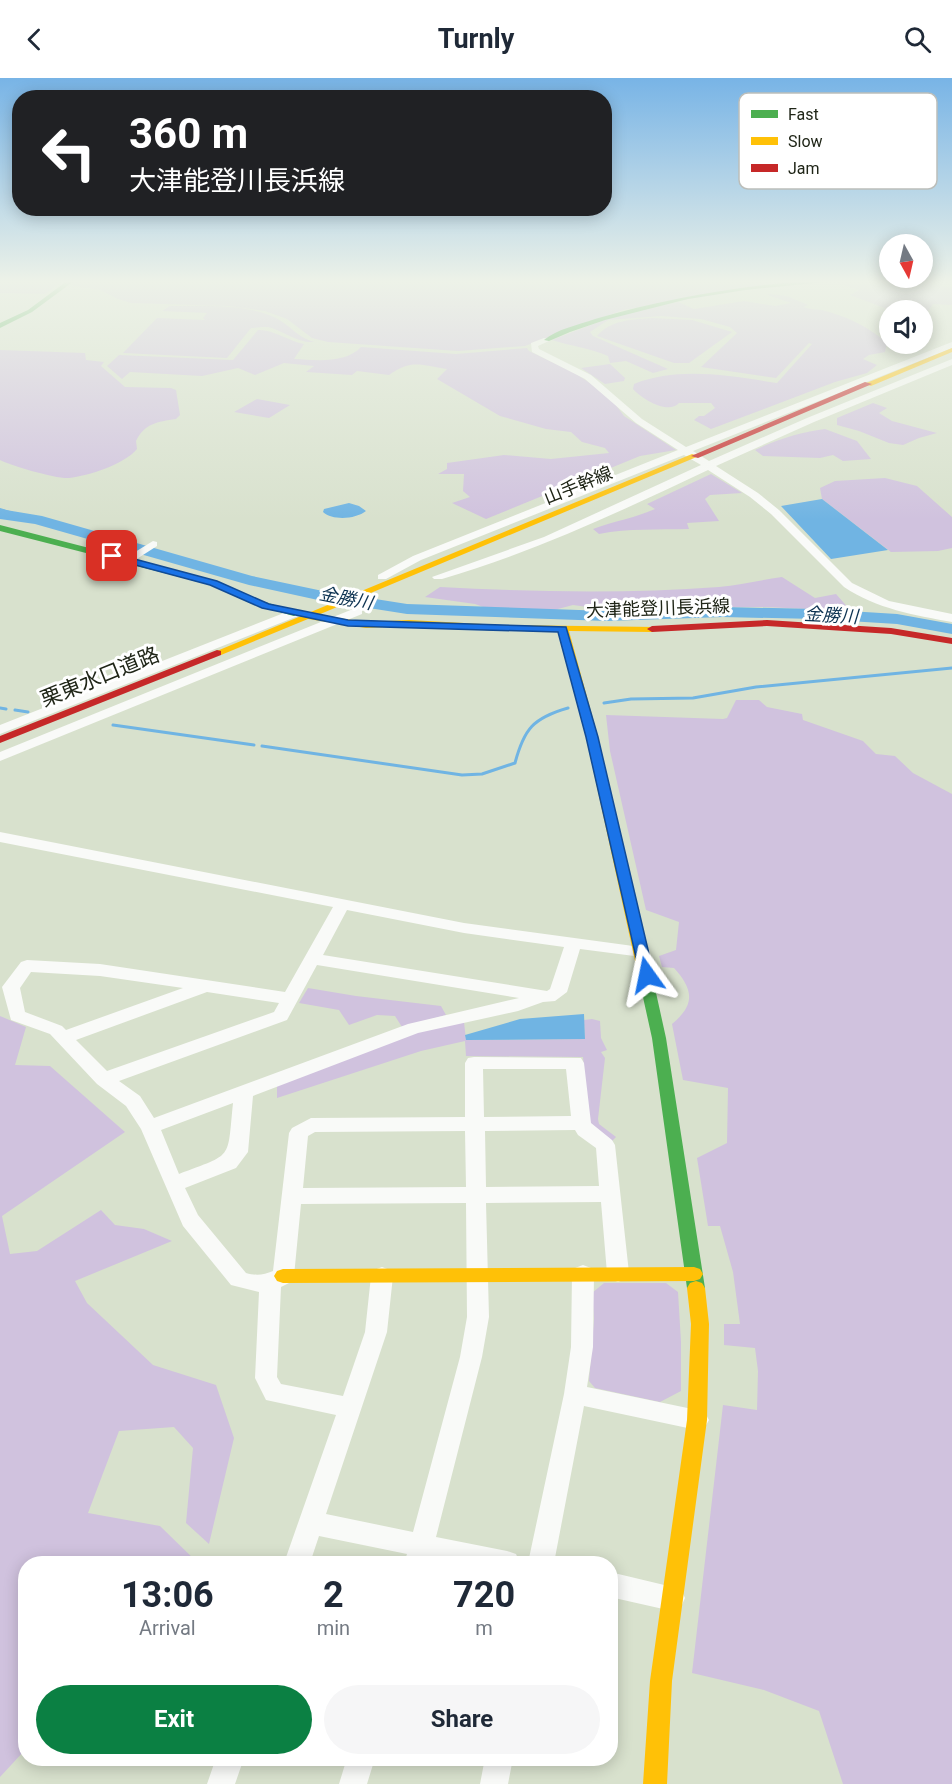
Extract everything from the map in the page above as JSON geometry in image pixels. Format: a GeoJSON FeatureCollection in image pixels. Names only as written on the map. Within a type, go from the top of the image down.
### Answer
{"type":"FeatureCollection","features":[{"type":"Feature","properties":{"kind":"main road","name":"山手幹線"},"geometry":{"type":"LineString","coordinates":[[217,653],[927,361]]}},
{"type":"Feature","properties":{"kind":"main road"},"geometry":{"type":"LineString","coordinates":[[712,450],[770,425]]}},
{"type":"Feature","properties":{"kind":"main road"},"geometry":{"type":"LineString","coordinates":[[367,607],[607,508],[651,487],[684,459]]}},
{"type":"Feature","properties":{"kind":"main road"},"geometry":{"type":"LineString","coordinates":[[294,613],[684,459]]}},
{"type":"Feature","properties":{"kind":"main road","name":"大津能登川長浜線"},"geometry":{"type":"LineString","coordinates":[[0,528],[214,583],[259,604],[294,613],[366,625],[409,623],[563,629],[644,629],[768,623],[891,631],[952,641]]}},
{"type":"Feature","properties":{"kind":"main road"},"geometry":{"type":"LineString","coordinates":[[563,629],[592,737],[642,952],[659,1038],[700,1324],[697,1420],[661,1681],[655,1784]]}},
{"type":"Feature","properties":{"kind":"main road","name":"栗東水口道路"},"geometry":{"type":"LineString","coordinates":[[0,740],[217,653]]}},
{"type":"Feature","properties":{"kind":"main road"},"geometry":{"type":"LineString","coordinates":[[277,1279],[694,1274]]}},
{"type":"Feature","properties":{"kind":"street"},"geometry":{"type":"LineString","coordinates":[[558,361],[588,376],[684,459],[709,465],[754,495],[848,585],[862,595],[893,606],[952,618]]}},
{"type":"Feature","properties":{"kind":"street"},"geometry":{"type":"LineString","coordinates":[[684,459],[754,425],[913,361]]}},
{"type":"Feature","properties":{"kind":"street"},"geometry":{"type":"LineString","coordinates":[[438,576],[474,567],[601,517],[709,465],[952,362]]}},
{"type":"Feature","properties":{"kind":"street"},"geometry":{"type":"LineString","coordinates":[[128,560],[153,544]]}},
{"type":"Feature","properties":{"kind":"street"},"geometry":{"type":"LineString","coordinates":[[0,757],[367,607]]}},
{"type":"Feature","properties":{"kind":"street"},"geometry":{"type":"LineString","coordinates":[[0,730],[294,613]]}},
{"type":"Feature","properties":{"kind":"street"},"geometry":{"type":"LineString","coordinates":[[0,837],[464,928],[642,952]]}},
{"type":"Feature","properties":{"kind":"street"},"geometry":{"type":"LineString","coordinates":[[104,1079],[281,1016],[342,904]]}},
{"type":"Feature","properties":{"kind":"street"},"geometry":{"type":"LineString","coordinates":[[313,959],[549,997],[558,992],[573,944]]}},
{"type":"Feature","properties":{"kind":"street"},"geometry":{"type":"LineString","coordinates":[[277,1279],[254,1284],[239,1279],[190,1220],[172,1184],[150,1127],[133,1101],[104,1079],[56,1030],[17,1016],[11,987],[27,966],[67,970],[100,970],[290,999]]}},
{"type":"Feature","properties":{"kind":"street"},"geometry":{"type":"LineString","coordinates":[[62,1038],[205,987]]}},
{"type":"Feature","properties":{"kind":"street"},"geometry":{"type":"LineString","coordinates":[[150,1127],[414,1028],[518,1005],[538,996]]}},
{"type":"Feature","properties":{"kind":"street"},"geometry":{"type":"LineString","coordinates":[[311,1523],[419,1555],[471,1357],[478,1317],[474,1063],[575,1063],[581,1123],[585,1130],[605,1145],[618,1274]]}},
{"type":"Feature","properties":{"kind":"street"},"geometry":{"type":"LineString","coordinates":[[172,1184],[229,1163],[238,1152],[244,1091]]}},
{"type":"Feature","properties":{"kind":"street"},"geometry":{"type":"LineString","coordinates":[[351,1408],[274,1393],[266,1378],[277,1279],[292,1196],[299,1133],[311,1125],[581,1123]]}},
{"type":"Feature","properties":{"kind":"street"},"geometry":{"type":"LineString","coordinates":[[292,1196],[609,1194]]}},
{"type":"Feature","properties":{"kind":"street"},"geometry":{"type":"LineString","coordinates":[[542,1556],[576,1394],[582,1347],[583,1274]]}},
{"type":"Feature","properties":{"kind":"street"},"geometry":{"type":"LineString","coordinates":[[299,1556],[376,1332],[382,1276]]}},
{"type":"Feature","properties":{"kind":"street"},"geometry":{"type":"LineString","coordinates":[[576,1394],[697,1420]]}},
{"type":"Feature","properties":{"kind":"street"},"geometry":{"type":"LineString","coordinates":[[618,1586],[672,1598]]}},
{"type":"Feature","properties":{"kind":"street"},"geometry":{"type":"LineString","coordinates":[[221,1784],[227,1766]]}},
{"type":"Feature","properties":{"kind":"street"},"geometry":{"type":"LineString","coordinates":[[353,1784],[359,1766]]}},
{"type":"Feature","properties":{"kind":"street"},"geometry":{"type":"LineString","coordinates":[[494,1784],[497,1766]]}},
{"type":"Feature","properties":{"kind":"shaded area"},"geometry":{"type":"Polygon","coordinates":[[[0,361],[104,362],[101,366],[125,387],[176,390],[180,415],[176,419],[157,423],[143,430],[136,441],[137,449],[124,460],[96,472],[63,478],[0,460],[0,361]]]}},
{"type":"Feature","properties":{"kind":"shaded area"},"geometry":{"type":"Polygon","coordinates":[[[113,361],[549,361],[575,373],[609,396],[624,416],[676,450],[640,456],[486,519],[452,503],[470,497],[463,491],[464,474],[438,474],[447,469],[447,463],[504,455],[551,459],[609,453],[605,448],[582,442],[571,432],[546,429],[500,416],[437,379],[447,369],[430,366],[410,365],[389,375],[357,371],[352,375],[306,372],[314,366],[284,363],[255,375],[238,368],[202,376],[130,372],[122,379],[107,366],[113,361]]]}},
{"type":"Feature","properties":{"kind":"shaded area"},"geometry":{"type":"Polygon","coordinates":[[[609,361],[649,361],[668,369],[653,373],[626,361],[610,363],[609,361]]]}},
{"type":"Feature","properties":{"kind":"shaded area"},"geometry":{"type":"Polygon","coordinates":[[[667,361],[692,361],[689,363],[667,361]]]}},
{"type":"Feature","properties":{"kind":"shaded area"},"geometry":{"type":"Polygon","coordinates":[[[708,361],[792,361],[776,378],[701,367],[708,361]]]}},
{"type":"Feature","properties":{"kind":"shaded area"},"geometry":{"type":"Polygon","coordinates":[[[797,361],[867,361],[877,365],[867,373],[835,382],[711,429],[694,420],[715,408],[711,403],[679,403],[674,406],[662,406],[649,401],[633,389],[634,384],[669,375],[723,375],[777,383],[797,361]]]}},
{"type":"Feature","properties":{"kind":"shaded area"},"geometry":{"type":"Polygon","coordinates":[[[610,364],[625,378],[624,381],[605,384],[581,368],[610,364]]]}},
{"type":"Feature","properties":{"kind":"shaded area"},"geometry":{"type":"Polygon","coordinates":[[[257,399],[290,405],[269,418],[234,412],[257,399]]]}},
{"type":"Feature","properties":{"kind":"shaded area"},"geometry":{"type":"Polygon","coordinates":[[[873,403],[887,408],[879,413],[892,421],[937,433],[903,445],[889,443],[837,425],[837,418],[873,403]]]}},
{"type":"Feature","properties":{"kind":"shaded area"},"geometry":{"type":"Polygon","coordinates":[[[825,429],[857,441],[871,459],[843,461],[833,455],[820,458],[763,456],[755,450],[790,436],[825,429]]]}},
{"type":"Feature","properties":{"kind":"shaded area"},"geometry":{"type":"Polygon","coordinates":[[[711,474],[742,493],[710,495],[705,499],[719,521],[687,523],[689,529],[632,530],[599,534],[593,529],[655,509],[647,504],[711,474]]]}},
{"type":"Feature","properties":{"kind":"shaded area"},"geometry":{"type":"Polygon","coordinates":[[[885,478],[917,486],[952,517],[952,548],[938,551],[891,552],[822,499],[820,488],[835,481],[885,478]]]}},
{"type":"Feature","properties":{"kind":"shaded area"},"geometry":{"type":"Polygon","coordinates":[[[782,577],[815,598],[836,594],[851,611],[765,607],[595,608],[573,605],[554,610],[489,609],[475,604],[425,597],[440,587],[545,591],[649,591],[719,587],[782,577]]]}},
{"type":"Feature","properties":{"kind":"shaded area"},"geometry":{"type":"Polygon","coordinates":[[[736,700],[759,700],[767,707],[802,714],[803,720],[863,741],[876,754],[895,756],[913,773],[952,794],[952,1784],[843,1784],[819,1711],[764,1690],[692,1673],[723,1405],[757,1410],[758,1371],[755,1348],[724,1345],[724,1324],[740,1324],[733,1272],[720,1226],[708,1226],[697,1158],[727,1143],[728,1088],[683,1080],[672,1024],[680,1017],[688,1004],[688,990],[674,968],[662,967],[659,956],[676,950],[679,922],[646,910],[610,751],[606,715],[723,719],[727,718],[736,700]]]}},
{"type":"Feature","properties":{"kind":"shaded area"},"geometry":{"type":"Polygon","coordinates":[[[308,988],[441,1006],[446,1015],[402,1027],[395,1016],[377,1015],[349,1025],[339,1010],[299,1003],[308,988]]]}},
{"type":"Feature","properties":{"kind":"shaded area"},"geometry":{"type":"Polygon","coordinates":[[[0,1016],[26,1027],[15,1065],[50,1066],[125,1132],[2,1216],[10,1254],[37,1251],[101,1210],[115,1225],[144,1229],[172,1241],[75,1281],[87,1303],[153,1365],[216,1385],[234,1438],[209,1544],[186,1523],[193,1448],[174,1427],[119,1431],[88,1513],[160,1526],[191,1556],[18,1556],[18,1758],[0,1777],[0,1016]]]}},
{"type":"Feature","properties":{"kind":"shaded area"},"geometry":{"type":"Polygon","coordinates":[[[584,1020],[600,1021],[601,1038],[607,1050],[601,1052],[605,1058],[598,1119],[599,1124],[616,1137],[611,1142],[589,1125],[583,1057],[466,1056],[465,1041],[421,1051],[277,1098],[277,1085],[417,1032],[464,1022],[466,1040],[585,1039],[584,1020]]]}},
{"type":"Feature","properties":{"kind":"shaded area"},"geometry":{"type":"Polygon","coordinates":[[[604,1283],[666,1283],[678,1292],[681,1391],[660,1402],[595,1388],[589,1381],[594,1319],[592,1293],[604,1283]]]}},
{"type":"Feature","properties":{"kind":"water"},"geometry":{"type":"Polygon","coordinates":[[[822,499],[888,550],[831,559],[781,506],[822,499]]]}},
{"type":"Feature","properties":{"kind":"water"},"geometry":{"type":"Polygon","coordinates":[[[349,503],[366,511],[344,518],[333,517],[323,512],[324,509],[349,503]]]}},
{"type":"Feature","properties":{"kind":"water"},"geometry":{"type":"Polygon","coordinates":[[[584,1014],[585,1039],[466,1040],[465,1035],[520,1019],[584,1014]]]}},
{"type":"Feature","properties":{"kind":"waterway","name":"金勝川"},"geometry":{"type":"LineString","coordinates":[[0,509],[19,515]]}},
{"type":"Feature","properties":{"kind":"waterway","name":"金勝川"},"geometry":{"type":"LineString","coordinates":[[0,514],[36,519],[249,580],[318,595],[407,609],[607,616],[723,612],[816,614],[897,619],[952,629]]}},
{"type":"Feature","properties":{"kind":"waterway"},"geometry":{"type":"LineString","coordinates":[[604,703],[631,699],[693,698],[756,687],[952,668]]}},
{"type":"Feature","properties":{"kind":"waterway"},"geometry":{"type":"LineString","coordinates":[[0,708],[6,709]]}},
{"type":"Feature","properties":{"kind":"waterway"},"geometry":{"type":"LineString","coordinates":[[262,746],[462,775],[482,774],[515,763],[522,741],[532,726],[546,716],[568,708]]}},
{"type":"Feature","properties":{"kind":"waterway"},"geometry":{"type":"LineString","coordinates":[[15,710],[28,712]]}},
{"type":"Feature","properties":{"kind":"waterway"},"geometry":{"type":"LineString","coordinates":[[113,725],[254,745]]}},
{"type":"Feature","properties":{"kind":"traffic: fast"},"geometry":{"type":"LineString","coordinates":[[0,528],[214,583],[253,601],[294,613]]}},
{"type":"Feature","properties":{"kind":"traffic: fast"},"geometry":{"type":"LineString","coordinates":[[644,970],[659,1038],[696,1288]]}},
{"type":"Feature","properties":{"kind":"traffic: slow"},"geometry":{"type":"LineString","coordinates":[[868,384],[926,361]]}},
{"type":"Feature","properties":{"kind":"traffic: slow"},"geometry":{"type":"LineString","coordinates":[[217,653],[695,456]]}},
{"type":"Feature","properties":{"kind":"traffic: slow"},"geometry":{"type":"LineString","coordinates":[[307,616],[366,625],[409,623],[501,628],[652,629]]}},
{"type":"Feature","properties":{"kind":"traffic: slow"},"geometry":{"type":"LineString","coordinates":[[563,629],[592,737],[644,970]]}},
{"type":"Feature","properties":{"kind":"traffic: slow"},"geometry":{"type":"LineString","coordinates":[[283,1276],[694,1274]]}},
{"type":"Feature","properties":{"kind":"traffic: slow"},"geometry":{"type":"LineString","coordinates":[[655,1784],[661,1681],[697,1420],[700,1324],[696,1288]]}},
{"type":"Feature","properties":{"kind":"traffic: jam"},"geometry":{"type":"LineString","coordinates":[[695,456],[868,384]]}},
{"type":"Feature","properties":{"kind":"traffic: jam"},"geometry":{"type":"LineString","coordinates":[[652,629],[767,623],[891,631],[952,641]]}},
{"type":"Feature","properties":{"kind":"traffic: jam"},"geometry":{"type":"LineString","coordinates":[[0,740],[217,653]]}},
{"type":"Feature","properties":{"kind":"route"},"geometry":{"type":"LineString","coordinates":[[112,556],[214,583],[281,611],[348,623],[563,629],[592,737],[647,975]]}}]}
